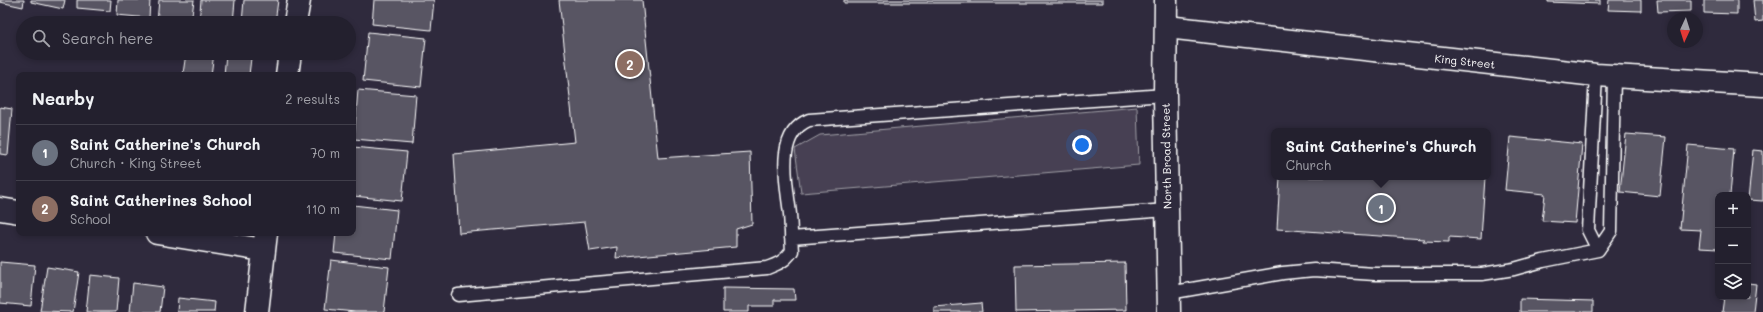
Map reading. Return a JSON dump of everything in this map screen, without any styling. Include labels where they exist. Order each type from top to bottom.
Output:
[{"type":"street","points":[[296,16],[298,0]]},
{"type":"street","name":"North Broad Street","points":[[1166,0],[1167,27],[1165,95],[1169,302]]},
{"type":"street","name":"King Street","points":[[1167,27],[1605,76],[1763,85]]},
{"type":"street","points":[[287,72],[289,60]]},
{"type":"street","points":[[0,209],[16,212]]},
{"type":"street","points":[[198,236],[265,241],[257,312]]},
{"type":"lane","points":[[1598,250],[1588,230],[1605,76]]},
{"type":"lane","points":[[1169,302],[1283,273],[1314,270],[1375,274],[1482,274],[1514,269],[1543,261],[1598,250],[1611,231],[1605,76]]},
{"type":"lane","points":[[458,295],[767,268],[779,264],[787,258],[792,251],[786,181],[787,147],[796,128],[809,120],[1165,95]]},
{"type":"lane","points":[[791,238],[1167,210]]},
{"type":"shaded area","points":[[1137,107],[1139,165],[801,193],[795,149],[820,135]]},
{"type":"building","points":[[0,0],[24,0],[23,7],[0,2]]},
{"type":"building","points":[[31,0],[65,0],[63,9],[31,2]]},
{"type":"building","points":[[77,0],[111,0],[110,11],[77,8]]},
{"type":"building","points":[[118,0],[150,0],[149,16],[117,15]]},
{"type":"building","points":[[159,0],[194,0],[192,16],[158,16]]},
{"type":"building","points":[[201,0],[235,0],[234,16],[200,16]]},
{"type":"building","points":[[244,0],[278,0],[276,16],[243,16]]},
{"type":"building","points":[[374,0],[434,0],[431,30],[372,24]]},
{"type":"building","points":[[559,0],[642,0],[658,158],[750,152],[752,224],[736,229],[736,247],[616,258],[617,247],[590,251],[585,222],[459,233],[454,154],[575,142]]},
{"type":"building","points":[[844,0],[1103,0],[1103,3],[844,3]]},
{"type":"building","points":[[1548,0],[1600,0],[1600,4],[1548,2]]},
{"type":"building","points":[[1609,0],[1641,0],[1641,11],[1608,10]]},
{"type":"building","points":[[1657,0],[1691,0],[1691,11],[1658,12]]},
{"type":"building","points":[[1704,0],[1737,0],[1737,14],[1704,13]]},
{"type":"building","points":[[1753,0],[1763,0],[1763,21],[1755,22]]},
{"type":"building","points":[[368,32],[426,38],[421,87],[363,81]]},
{"type":"building","points":[[185,60],[213,60],[211,72],[183,72]]},
{"type":"building","points":[[225,60],[251,60],[249,72],[224,72]]},
{"type":"building","points":[[358,90],[416,95],[412,144],[356,139]]},
{"type":"building","points":[[0,107],[12,109],[8,155],[0,154]]},
{"type":"building","points":[[1626,134],[1666,137],[1660,196],[1620,192]]},
{"type":"building","points":[[1510,137],[1582,144],[1575,223],[1542,221],[1545,194],[1505,190]]},
{"type":"building","points":[[1688,145],[1734,149],[1730,192],[1715,192],[1715,249],[1699,248],[1701,230],[1680,229]]},
{"type":"building","points":[[356,147],[407,152],[402,201],[356,196]]},
{"type":"building","points":[[1753,150],[1763,151],[1763,201],[1751,200],[1751,192],[1749,192]]},
{"type":"building","points":[[1280,180],[1485,180],[1481,239],[1449,237],[1449,242],[1423,241],[1424,239],[1277,229]]},
{"type":"building","points":[[356,205],[397,210],[392,259],[334,253],[336,236],[356,236]]},
{"type":"building","points":[[331,260],[389,267],[384,312],[355,312],[325,309]]},
{"type":"building","points":[[0,262],[35,265],[31,306],[0,303]]},
{"type":"building","points":[[1125,263],[1126,310],[1016,312],[1015,265]]},
{"type":"building","points":[[47,267],[79,272],[73,312],[40,311]]},
{"type":"building","points":[[90,275],[119,278],[116,312],[86,312]]},
{"type":"building","points":[[133,283],[163,287],[160,312],[130,312]]},
{"type":"building","points":[[1751,283],[1756,284],[1753,312],[1722,312],[1724,300],[1751,300]]},
{"type":"building","points":[[723,288],[794,289],[795,300],[774,300],[774,306],[749,306],[749,312],[723,312]]},
{"type":"building","points":[[178,298],[215,302],[214,312],[177,312]]},
{"type":"building","points":[[1520,299],[1593,301],[1593,312],[1520,312]]},
{"type":"building","points":[[981,303],[982,312],[934,312],[934,307]]},
{"type":"place","name":"Saint Catherines School","points":[[630,64]]},
{"type":"place","name":"Saint Catherine's Church","points":[[1381,208]]}]
